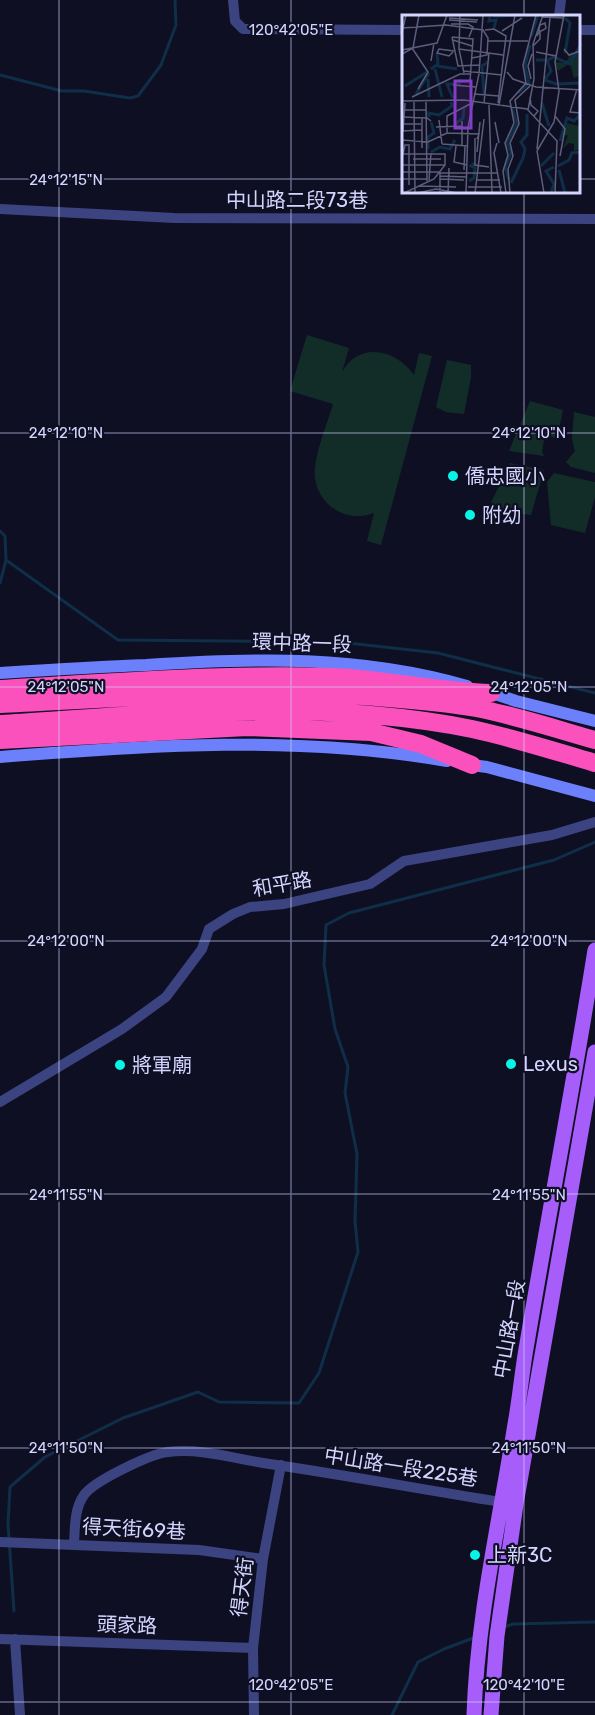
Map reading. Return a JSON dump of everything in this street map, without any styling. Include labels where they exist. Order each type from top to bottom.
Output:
[{"type":"highway","points":[[0,689],[229,676],[334,678],[408,684],[458,692],[491,693]]},
{"type":"highway","points":[[0,704],[230,693],[352,696],[475,708],[513,716],[595,740]]},
{"type":"highway","points":[[0,724],[200,713],[341,714],[394,718],[473,729],[595,763]]},
{"type":"highway","points":[[0,740],[247,727],[371,732],[421,744],[472,765]]},
{"type":"main road","name":"中山路一段","points":[[491,1715],[509,1503],[527,1344],[595,950]]},
{"type":"main road","name":"中山路一段","points":[[474,1715],[475,1675],[480,1633],[509,1503],[595,1052]]},
{"type":"street","points":[[233,0],[234,21],[243,29],[402,30]]},
{"type":"street","points":[[559,15],[561,0]]},
{"type":"street","name":"中山路二段73巷","points":[[0,209],[174,218],[595,219]]},
{"type":"street","name":"環中路一段","points":[[4,673],[225,660],[327,661],[371,665],[431,675],[516,701],[595,721]]},
{"type":"street","points":[[4,673],[17,683],[21,752],[15,756]]},
{"type":"street","points":[[0,757],[247,743],[361,748],[487,767],[595,796]]},
{"type":"street","name":"和平路","points":[[0,1102],[122,1029],[166,997],[201,949],[209,929],[232,914],[250,907],[284,904],[370,884],[404,861],[552,835],[595,822]]},
{"type":"street","name":"中山路一段225巷","points":[[74,1544],[77,1509],[84,1494],[116,1473],[151,1456],[168,1452],[199,1453],[281,1465],[509,1503]]},
{"type":"street","name":"得天街","points":[[254,1715],[253,1648],[263,1559],[281,1465]]},
{"type":"street","name":"得天街69巷","points":[[2,1542],[199,1550],[263,1559]]},
{"type":"street","name":"頭家路","points":[[0,1639],[253,1648]]},
{"type":"street","points":[[15,1639],[20,1715]]},
{"type":"green space","points":[[307,335],[349,348],[342,372],[349,362],[358,356],[368,352],[378,352],[398,359],[414,375],[419,353],[432,356],[381,545],[367,541],[374,513],[360,516],[341,513],[326,502],[317,487],[316,460],[333,404],[290,391]]},
{"type":"green space","points":[[447,360],[471,365],[464,414],[446,412],[436,407]]},
{"type":"green space","points":[[530,401],[563,410],[557,439],[545,434],[542,452],[544,456],[509,451]]},
{"type":"green space","points":[[574,412],[595,417],[595,473],[571,467],[566,462],[575,451],[572,439]]},
{"type":"green space","points":[[510,463],[544,470],[531,515],[488,509]]},
{"type":"green space","points":[[554,473],[595,482],[595,497],[585,533],[551,525],[547,482]]},
{"type":"waterway","points":[[0,75],[62,91],[84,91],[130,98],[138,96],[161,65],[176,25],[175,0]]},
{"type":"waterway","points":[[0,531],[5,536],[6,560],[0,583]]},
{"type":"waterway","points":[[6,560],[118,640],[339,642],[438,653],[595,693]]},
{"type":"waterway","points":[[14,1611],[8,1524],[10,1487],[45,1457],[123,1418],[198,1392],[219,1402],[299,1403],[319,1373],[358,1252],[355,1221],[357,1154],[345,1093],[348,1067],[335,1029],[324,965],[326,925],[349,913],[554,860],[595,842]]},
{"type":"waterway","points":[[504,1627],[513,1624],[595,1622]]},
{"type":"waterway","points":[[392,1715],[418,1662],[476,1637]]},
{"type":"place","name":"僑忠國小","points":[[453,476]]},
{"type":"place","name":"附幼","points":[[470,515]]},
{"type":"place","name":"Lexus","points":[[511,1064]]},
{"type":"place","name":"將軍廟","points":[[120,1065]]},
{"type":"place","name":"上新3C","points":[[475,1555]]}]
